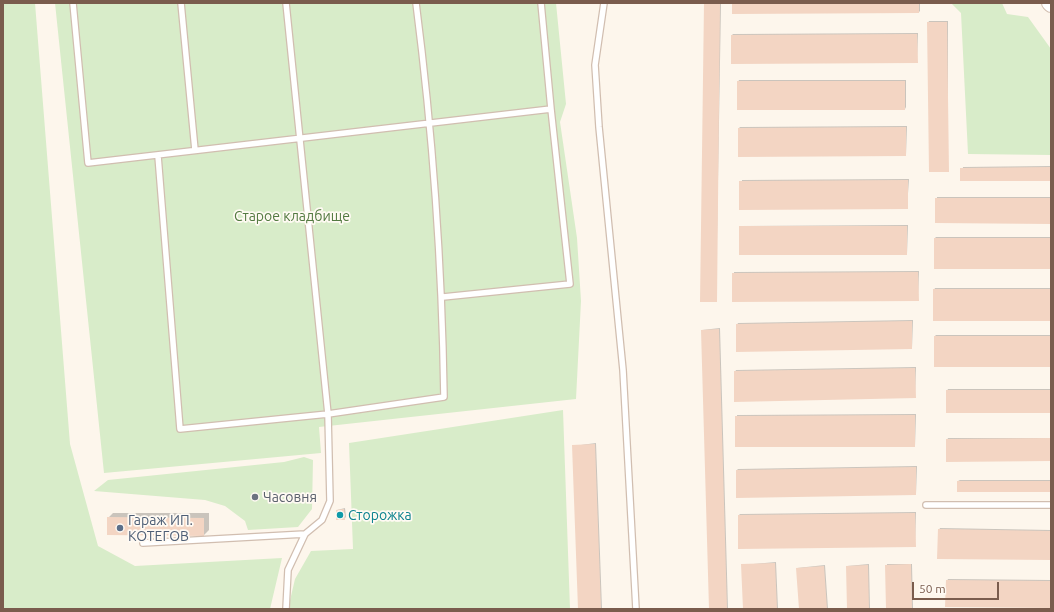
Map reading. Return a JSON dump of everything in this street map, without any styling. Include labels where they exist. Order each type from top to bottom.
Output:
[{"type":"lane","points":[[73,3],[88,163],[158,156],[300,137],[551,109]]},
{"type":"lane","points":[[181,3],[195,150]]},
{"type":"lane","points":[[286,3],[328,414],[330,501],[322,520],[305,534],[288,570],[286,609]]},
{"type":"lane","points":[[158,156],[180,429],[328,414],[444,397],[443,297],[431,123],[416,3]]},
{"type":"lane","points":[[443,297],[570,284],[541,3]]},
{"type":"lane","points":[[604,3],[596,73],[599,127],[623,370],[636,609]]},
{"type":"lane","points":[[926,505],[1051,505]]},
{"type":"lane","points":[[143,543],[305,534]]},
{"type":"green space","points":[[3,3],[35,3],[70,444],[98,546],[135,566],[282,558],[270,609],[3,609]]},
{"type":"green space","name":"Старое кладбище","points":[[55,3],[556,3],[566,104],[560,122],[577,238],[581,301],[576,399],[319,427],[321,453],[104,473]]},
{"type":"green space","points":[[951,3],[1002,3],[1007,14],[1028,17],[1051,49],[1051,155],[968,154],[961,13]]},
{"type":"green space","points":[[563,410],[570,609],[288,609],[295,579],[311,551],[353,549],[349,443]]},
{"type":"green space","points":[[304,457],[313,460],[312,509],[298,527],[248,530],[245,521],[225,506],[205,500],[94,491],[108,480],[284,462]]},
{"type":"building","points":[[704,3],[720,3],[717,302],[700,302]]},
{"type":"building","points":[[732,3],[919,3],[919,13],[732,14]]},
{"type":"building","points":[[927,22],[947,22],[949,172],[929,172]]},
{"type":"building","points":[[917,34],[918,63],[731,64],[731,35]]},
{"type":"building","points":[[737,81],[905,81],[905,110],[737,110]]},
{"type":"building","points":[[906,127],[906,156],[738,157],[738,128]]},
{"type":"building","points":[[1051,167],[1051,181],[960,181],[960,168]]},
{"type":"building","points":[[908,180],[908,209],[739,210],[739,181]]},
{"type":"building","points":[[935,198],[1051,198],[1051,224],[935,223]]},
{"type":"building","points":[[739,226],[907,226],[907,255],[739,255]]},
{"type":"building","points":[[934,238],[1051,238],[1051,269],[934,269]]},
{"type":"building","points":[[918,272],[919,301],[732,302],[732,273]]},
{"type":"building","points":[[933,289],[1051,289],[1051,321],[933,321]]},
{"type":"building","points":[[912,321],[912,349],[736,352],[736,324]]},
{"type":"building","points":[[719,329],[727,609],[709,609],[701,330]]},
{"type":"building","points":[[934,336],[1051,336],[1051,367],[934,367]]},
{"type":"building","points":[[915,368],[916,398],[734,402],[734,371]]},
{"type":"building","points":[[946,390],[1051,390],[1051,413],[946,413]]},
{"type":"building","points":[[915,415],[915,447],[735,447],[735,416]]},
{"type":"building","points":[[1051,438],[1051,461],[946,462],[946,439]]},
{"type":"building","points":[[595,444],[601,609],[578,609],[572,445]]},
{"type":"building","points":[[916,467],[916,495],[736,498],[736,470]]},
{"type":"building","points":[[957,481],[1051,481],[1051,492],[957,492]]},
{"type":"building","name":"Сторожка","points":[[344,509],[345,520],[336,520],[336,510]]},
{"type":"building","points":[[915,513],[916,547],[738,549],[738,515]]},
{"type":"building","points":[[107,517],[204,518],[204,536],[107,535]]},
{"type":"building","points":[[938,529],[1051,531],[1051,560],[937,559]]},
{"type":"building","points":[[775,563],[777,609],[743,609],[741,564]]},
{"type":"building","points":[[911,564],[912,609],[886,609],[885,565]]},
{"type":"building","points":[[868,565],[869,609],[847,609],[846,566]]},
{"type":"building","points":[[824,566],[827,609],[799,609],[796,568]]},
{"type":"building","points":[[946,580],[1051,581],[1051,608],[945,607]]},
{"type":"place","name":"Часовня","points":[[255,497]]},
{"type":"place","name":"Сторожка","points":[[340,515]]},
{"type":"place","name":"Гараж ИП. КОТЕГОВ","points":[[120,528]]}]
